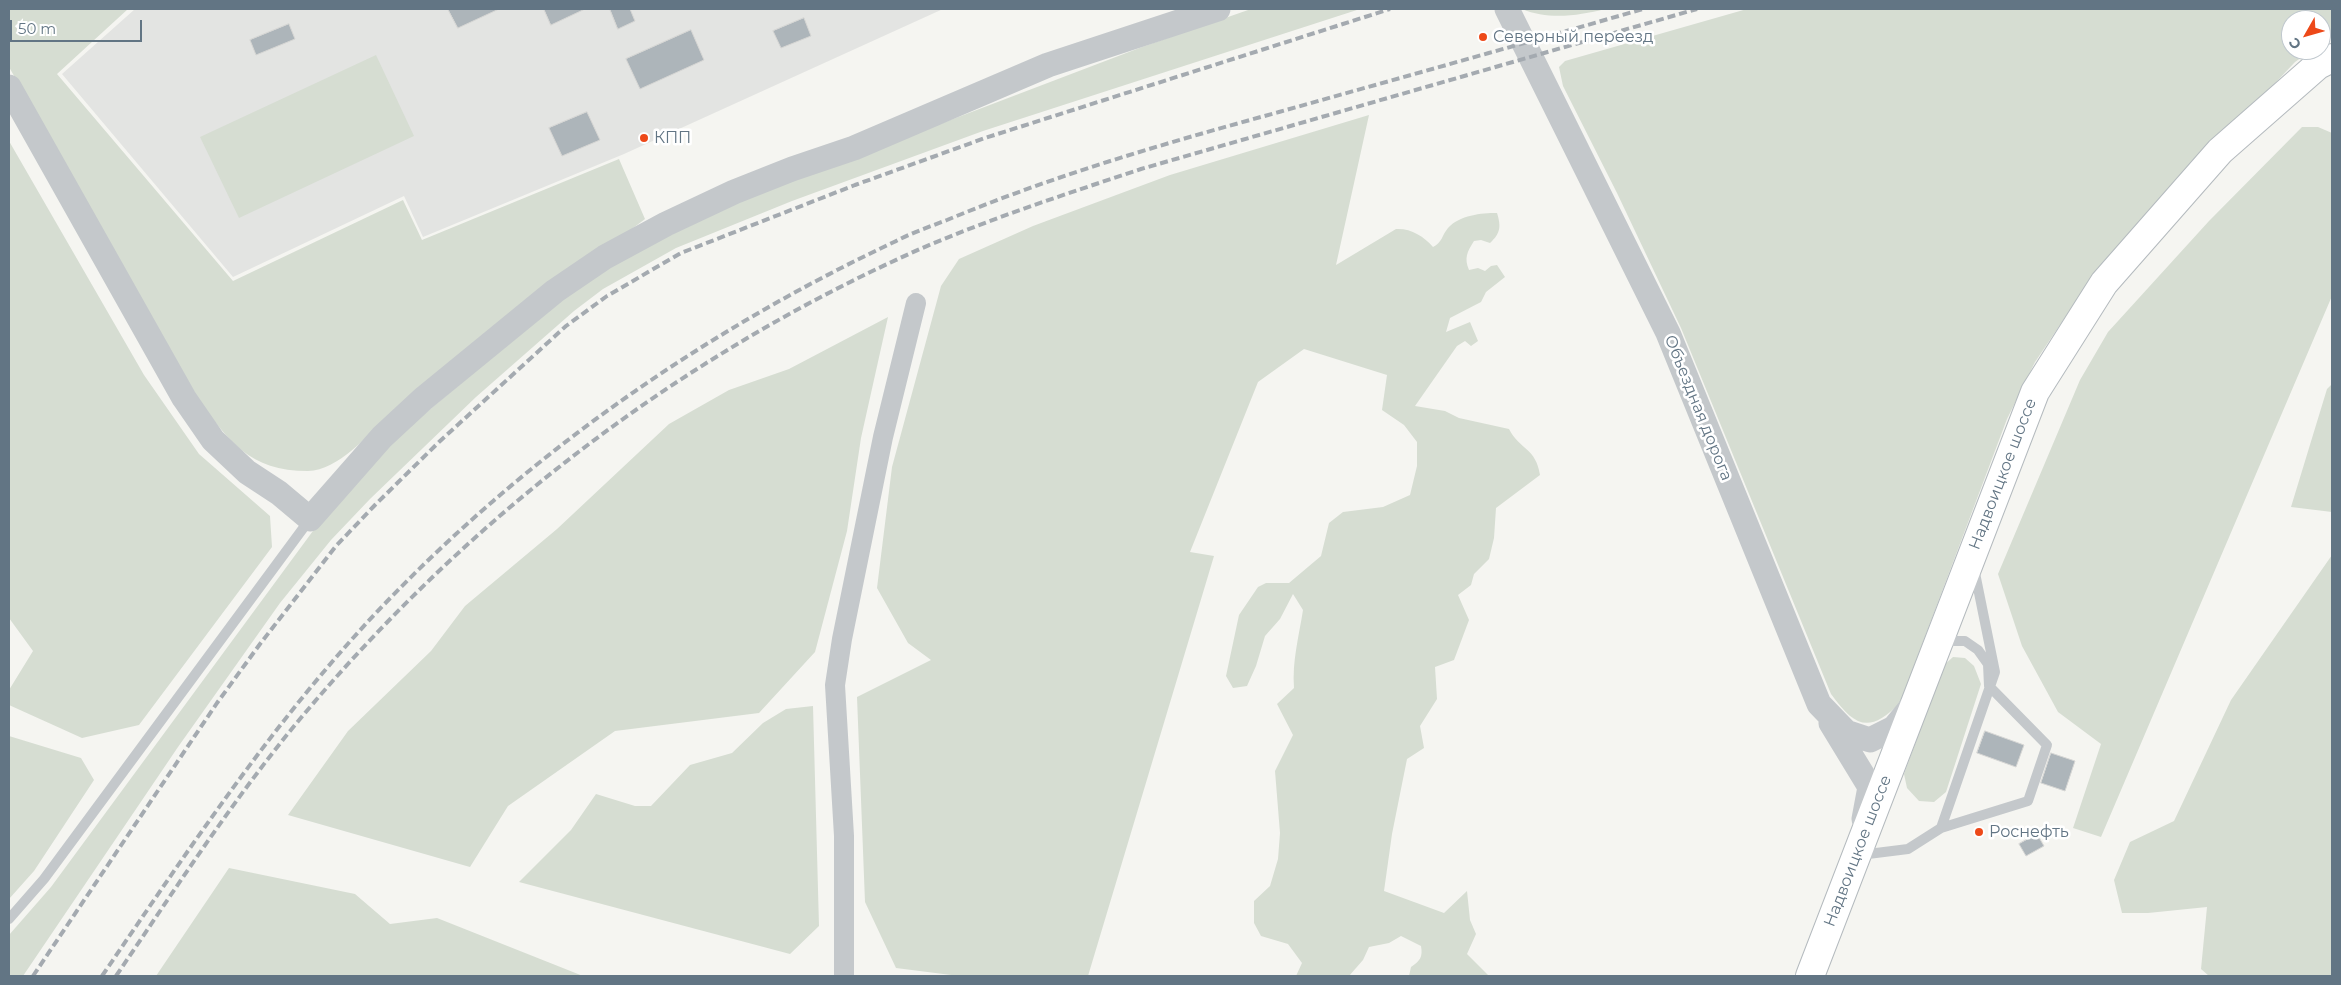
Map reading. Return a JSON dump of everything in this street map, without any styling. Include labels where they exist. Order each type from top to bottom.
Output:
[{"type":"main road","name":"Надвоицкое шоссе","points":[[1810,976],[2035,392],[2104,284],[2220,151],[2318,65],[2332,58]]},
{"type":"street","points":[[9,87],[184,398],[213,440],[247,472],[279,493],[310,519],[382,436],[423,399],[555,291],[605,257],[666,224],[742,188],[854,148],[1048,66],[1218,9]]},
{"type":"street","name":"Объездная дорога","points":[[1507,9],[1668,333],[1819,704],[1846,732],[1870,740],[1894,728],[1914,703]]},
{"type":"street","points":[[844,976],[844,836],[835,685],[842,639],[883,437],[916,303]]},
{"type":"street","points":[[1819,704],[1870,787],[1856,855]]},
{"type":"lane","points":[[9,919],[50,871],[310,519]]},
{"type":"lane","points":[[1941,828],[1995,672],[1971,555]]},
{"type":"lane","points":[[1856,855],[1908,849],[1941,828],[2028,801],[2047,745],[1989,686],[1988,664],[1978,650],[1964,641],[1952,641],[1934,652]]},
{"type":"shaded area","points":[[9,9],[128,9],[57,74],[233,281],[403,200],[422,240],[619,159],[645,219],[423,388],[341,458],[330,465],[308,471],[288,470],[270,466],[242,451],[220,428],[197,398],[9,67]]},
{"type":"shaded area","points":[[135,9],[943,9],[624,154],[423,237],[404,196],[233,277],[62,74]]},
{"type":"shaded area","points":[[1251,9],[1360,9],[983,131],[792,201],[676,248],[603,289],[574,311],[476,397],[370,499],[331,540],[280,603],[178,747],[23,976],[9,976],[9,935],[51,887],[321,520],[392,441],[563,298],[626,256],[751,196],[1142,47]]},
{"type":"shaded area","points":[[1522,9],[1605,9],[1584,14],[1553,16]]},
{"type":"shaded area","points":[[1747,9],[2332,9],[2331,38],[2331,10],[2281,10],[2281,60],[2298,60],[2114,255],[2095,283],[2072,307],[2035,362],[2007,419],[1900,703],[1880,719],[1871,722],[1855,720],[1831,694],[1681,328],[1617,193],[1563,86],[1559,67],[1565,61]]},
{"type":"shaded area","points":[[376,55],[414,136],[239,218],[200,137]]},
{"type":"shaded area","points":[[1369,115],[1336,265],[1396,229],[1416,234],[1433,247],[1440,241],[1448,228],[1458,220],[1478,214],[1497,213],[1499,222],[1498,233],[1490,243],[1481,240],[1474,241],[1468,252],[1467,262],[1469,270],[1478,268],[1485,271],[1491,266],[1497,265],[1505,277],[1486,292],[1481,302],[1450,318],[1446,332],[1470,322],[1478,341],[1471,346],[1465,341],[1457,346],[1415,406],[1445,411],[1459,418],[1509,429],[1513,436],[1535,459],[1540,475],[1496,508],[1494,538],[1489,559],[1474,574],[1471,585],[1458,595],[1469,620],[1454,660],[1435,667],[1437,699],[1420,726],[1424,748],[1407,759],[1392,834],[1384,891],[1444,913],[1467,891],[1470,920],[1476,934],[1467,954],[1489,976],[1409,976],[1411,967],[1417,963],[1422,953],[1421,946],[1401,936],[1389,943],[1369,947],[1363,960],[1349,976],[1296,976],[1302,963],[1288,944],[1261,936],[1254,923],[1254,901],[1270,886],[1278,859],[1280,833],[1275,771],[1293,735],[1277,704],[1294,688],[1295,658],[1303,610],[1293,594],[1280,619],[1265,636],[1256,666],[1247,686],[1233,688],[1226,676],[1239,615],[1258,587],[1266,583],[1289,583],[1321,556],[1329,523],[1343,512],[1383,507],[1410,495],[1417,466],[1417,442],[1404,425],[1382,410],[1387,375],[1304,349],[1258,382],[1190,552],[1214,556],[1088,976],[959,976],[896,968],[865,902],[857,697],[931,660],[908,643],[877,588],[892,467],[941,286],[959,259],[1033,226],[1170,175]]},
{"type":"shaded area","points":[[2302,127],[2318,127],[2332,133],[2332,296],[2101,837],[2073,828],[2101,744],[2058,712],[2022,646],[1998,574],[2080,380],[2108,332],[2209,221]]},
{"type":"shaded area","points":[[9,141],[144,375],[199,454],[270,516],[272,547],[139,725],[82,738],[9,705],[9,690],[33,651],[9,618]]},
{"type":"shaded area","points":[[888,317],[861,438],[847,531],[815,652],[759,713],[615,731],[508,806],[470,867],[288,815],[348,731],[431,651],[465,606],[557,529],[669,424],[729,390],[789,369]]},
{"type":"shaded area","points":[[2332,384],[2332,512],[2291,507],[2327,389]]},
{"type":"shaded area","points":[[2332,555],[2332,976],[2209,976],[2201,969],[2207,907],[2148,913],[2122,913],[2114,880],[2130,842],[2174,821],[2231,700]]},
{"type":"shaded area","points":[[1953,657],[1965,658],[1974,666],[1981,684],[1946,792],[1934,802],[1919,801],[1907,788],[1904,774],[1944,665]]},
{"type":"shaded area","points":[[813,706],[819,926],[790,954],[519,882],[571,830],[596,794],[635,806],[651,806],[690,765],[732,753],[763,723],[786,709]]},
{"type":"shaded area","points":[[9,736],[81,758],[94,780],[34,871],[9,899]]},
{"type":"shaded area","points":[[229,868],[355,894],[390,924],[437,918],[583,976],[156,976]]},
{"type":"building","points":[[448,9],[499,9],[458,28]]},
{"type":"building","points":[[544,9],[585,9],[551,25]]},
{"type":"building","points":[[610,9],[630,9],[635,21],[618,29]]},
{"type":"building","points":[[804,18],[811,36],[781,48],[773,31]]},
{"type":"building","points":[[289,24],[295,39],[256,55],[250,40]]},
{"type":"building","points":[[691,30],[704,60],[640,89],[626,59]]},
{"type":"building","points":[[587,112],[600,140],[562,156],[549,128]]},
{"type":"building","points":[[1985,731],[2024,745],[2016,767],[1977,753]]},
{"type":"building","points":[[2051,753],[2075,761],[2065,791],[2041,783]]},
{"type":"building","points":[[2037,834],[2044,846],[2026,856],[2019,844]]},
{"type":"railway","points":[[33,976],[217,703],[336,546],[439,442],[566,326],[607,296],[681,253],[855,185],[985,138],[1390,9]]},
{"type":"railway","points":[[102,976],[231,790],[300,700],[375,614],[432,557],[491,503],[553,452],[617,404],[684,359],[752,317],[822,278],[900,239],[1029,188],[1195,136],[1643,9]]},
{"type":"railway","points":[[116,976],[203,848],[271,755],[360,650],[430,580],[503,513],[580,451],[660,393],[744,340],[830,292],[920,249],[1029,207],[1141,169],[1697,9]]},
{"type":"place","name":"Северный переезд","points":[[1483,37]]},
{"type":"place","name":"КПП","points":[[644,138]]},
{"type":"place","name":"Роснефть","points":[[1979,832]]}]
